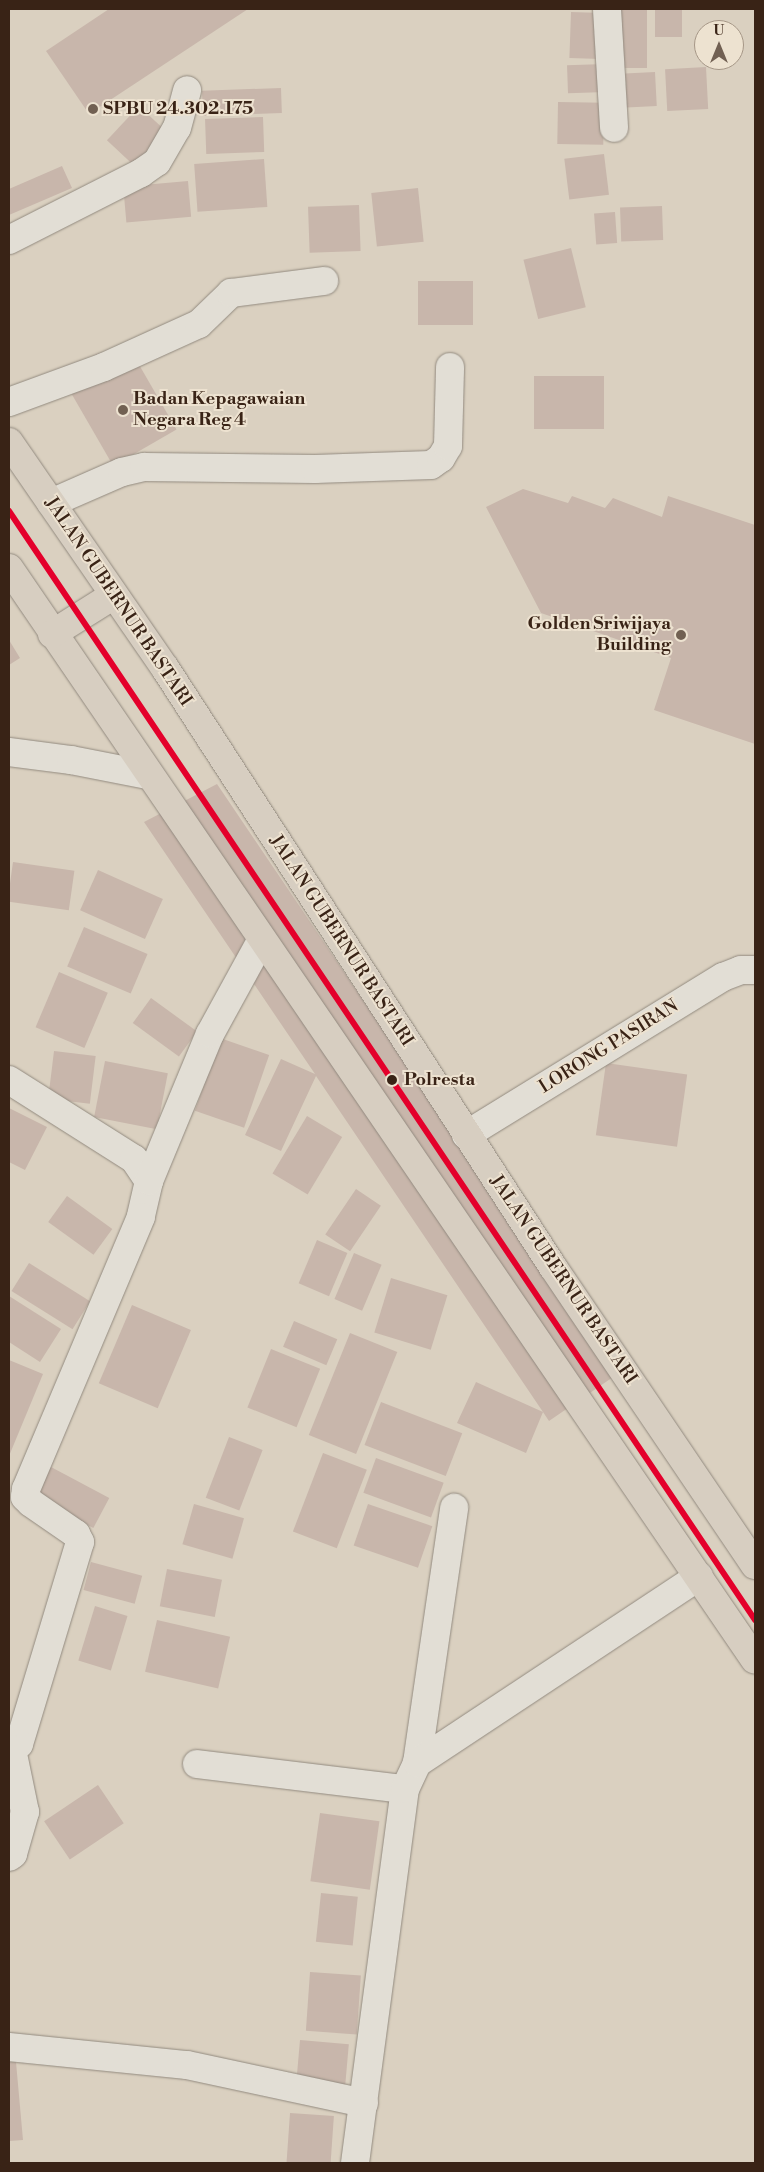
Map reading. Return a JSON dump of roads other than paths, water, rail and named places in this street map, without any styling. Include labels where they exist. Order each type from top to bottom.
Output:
[{"type":"highway","name":"JALAN GUBERNUR BASTARI","points":[[9,442],[165,668],[466,1135],[755,1565]]},
{"type":"highway","points":[[9,568],[261,941],[755,1660]]},
{"type":"highway","points":[[52,634],[114,595]]},
{"type":"street","points":[[607,9],[614,128]]},
{"type":"street","points":[[9,240],[141,173],[156,162],[177,128],[187,90]]},
{"type":"street","points":[[9,402],[104,367],[199,324],[231,293],[324,281]]},
{"type":"street","points":[[51,503],[122,472],[144,467],[316,469],[432,464],[441,458],[448,446],[450,367]]},
{"type":"street","points":[[9,752],[71,760],[148,775]]},
{"type":"street","points":[[9,1857],[13,1854],[25,1812],[10,1750],[19,1744],[80,1542],[76,1534],[31,1503],[25,1497],[26,1489],[141,1217],[149,1181],[210,1034],[261,941]]},
{"type":"street","name":"LORONG PASIRAN","points":[[466,1135],[723,977],[741,970],[755,970]]},
{"type":"street","points":[[9,1080],[134,1160],[149,1181]]},
{"type":"street","points":[[355,2163],[405,1789],[417,1763],[454,1508]]},
{"type":"street","points":[[417,1763],[699,1576]]},
{"type":"street","points":[[197,1764],[405,1789]]},
{"type":"street","points":[[9,2047],[187,2065],[364,2103]]},
{"type":"place","name":"SPBU 24.302.175","points":[[93,109]]},
{"type":"place","name":"Badan Kepagawaian Negara Reg 4","points":[[123,410]]},
{"type":"place","name":"Golden Sriwijaya Building","points":[[681,635]]},
{"type":"place","name":"Polresta","points":[[392,1080]]}]
